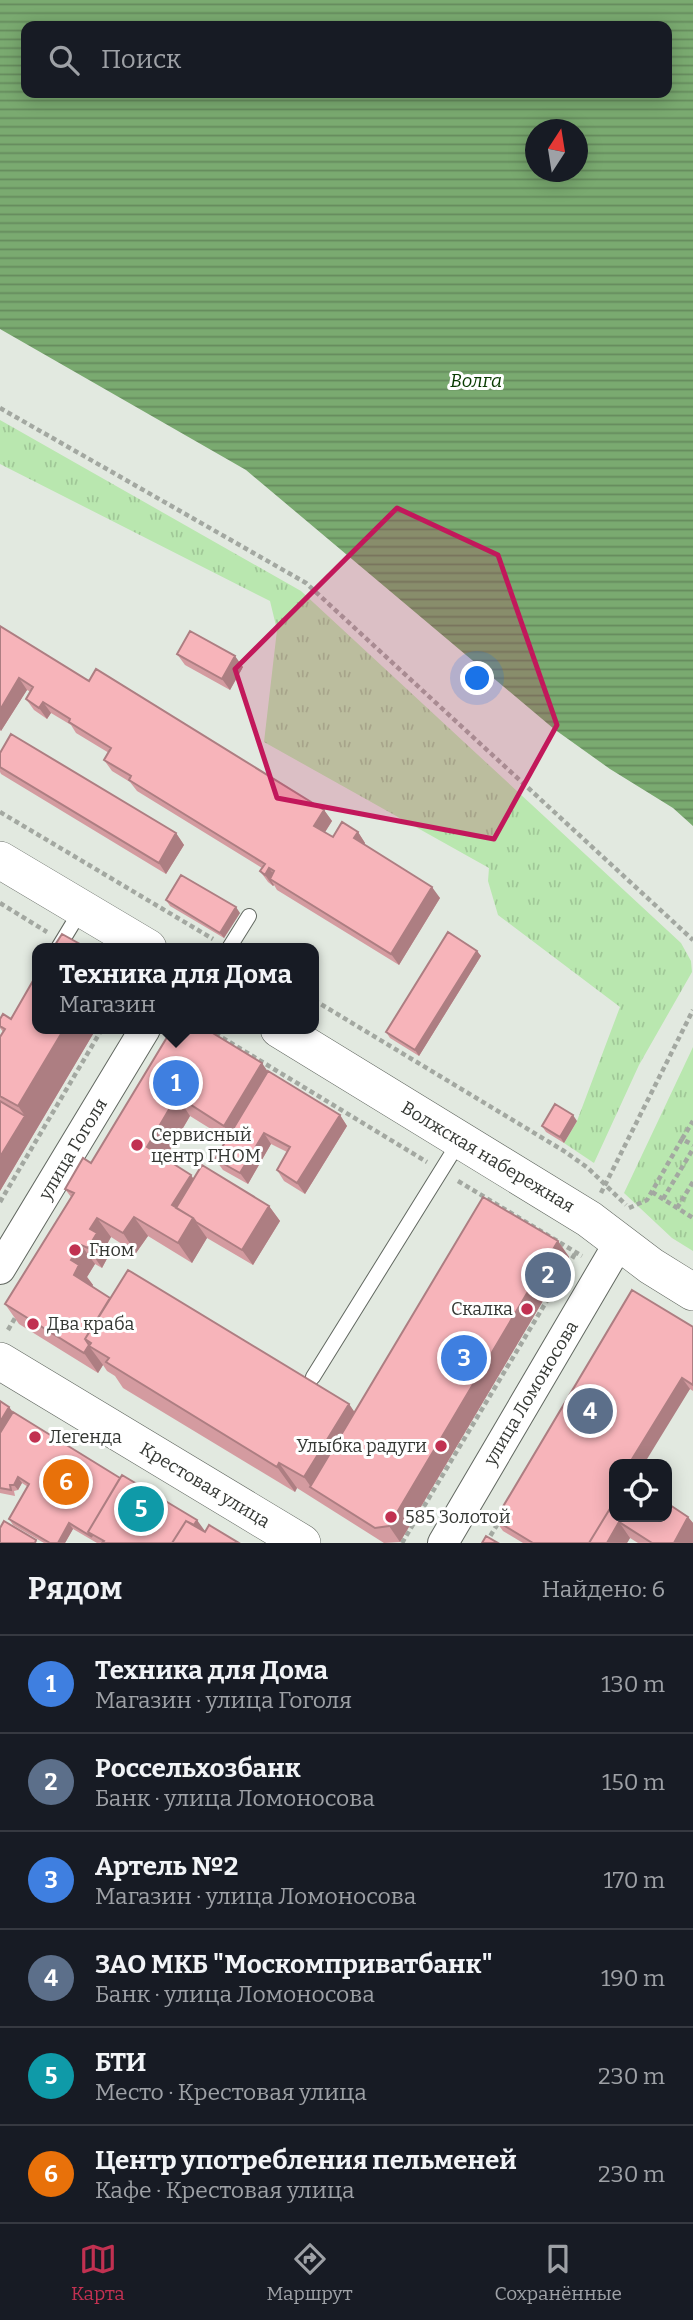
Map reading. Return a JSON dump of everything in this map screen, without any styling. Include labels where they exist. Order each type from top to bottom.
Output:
[{"type":"street","points":[[0,860],[140,943]]},
{"type":"street","name":"улица Гоголя","points":[[0,1269],[142,1034]]},
{"type":"street","name":"Волжская набережная","points":[[287,1034],[589,1219],[628,1229],[651,1266],[693,1292]]},
{"type":"street","name":"улица Ломоносова","points":[[443,1543],[628,1229]]},
{"type":"street","name":"Крестовая улица","points":[[4,1346],[302,1543]]},
{"type":"lane","points":[[62,943],[82,909]]},
{"type":"lane","points":[[225,943],[248,916]]},
{"type":"lane","points":[[313,1377],[460,1140]]},
{"type":"path","points":[[0,408],[306,583],[693,940]]},
{"type":"path","points":[[0,812],[220,943]]},
{"type":"path","points":[[0,903],[58,943]]},
{"type":"path","points":[[319,1003],[564,1151],[605,1184],[629,1208],[628,1229]]},
{"type":"path","points":[[589,1219],[693,1010]]},
{"type":"path","points":[[0,1202],[99,1034]]},
{"type":"path","points":[[629,1208],[647,1200],[693,1121]]},
{"type":"path","points":[[663,1199],[693,1147],[682,1139]]},
{"type":"path","points":[[677,1208],[693,1182]]},
{"type":"path","points":[[652,1192],[693,1218]]},
{"type":"path","points":[[402,1543],[576,1252]]},
{"type":"path","points":[[4,1346],[22,1307]]},
{"type":"path","points":[[486,1543],[506,1508]]},
{"type":"highlighted area","points":[[397,508],[498,555],[557,725],[494,839],[277,798],[235,669]]},
{"type":"green space","points":[[0,420],[301,591],[681,943],[691,961],[692,972],[639,1065],[594,1163],[564,1143],[577,1121],[620,1007],[498,915],[488,881],[489,868],[264,742],[277,630],[270,601],[0,464]]},
{"type":"green space","points":[[693,1047],[693,1251],[672,1238],[624,1193]]},
{"type":"water","name":"Волга","points":[[0,0],[693,0],[693,826],[673,808],[610,769],[554,729],[246,470],[0,329]]},
{"type":"building","points":[[0,626],[89,681],[96,669],[324,810],[314,826],[333,837],[342,822],[358,832],[354,838],[432,887],[391,954],[270,879],[274,871],[269,868],[265,875],[260,871],[265,864],[129,780],[131,776],[104,760],[111,748],[43,702],[39,708],[26,699],[33,687],[19,678],[0,710]]},
{"type":"building","points":[[190,631],[235,656],[222,679],[177,654]]},
{"type":"building","points":[[11,734],[176,833],[159,863],[0,767],[0,753]]},
{"type":"building","points":[[181,875],[236,907],[220,933],[166,900]]},
{"type":"building","points":[[448,932],[477,951],[415,1050],[386,1032]]},
{"type":"building","points":[[62,934],[78,943],[56,943]]},
{"type":"building","points":[[32,982],[32,1034],[61,1034],[18,1106],[0,1096],[0,1037],[5,1029],[0,1026],[0,1019],[3,1014],[11,1019]]},
{"type":"building","points":[[169,1034],[214,1034],[262,1063],[224,1126],[177,1096],[147,1147],[191,1175],[172,1205],[193,1218],[178,1243],[134,1217],[123,1233],[97,1218],[90,1229],[97,1233],[88,1248],[81,1245],[71,1260],[79,1265],[74,1275],[110,1298],[85,1339],[89,1345],[84,1353],[5,1304],[74,1193],[65,1189],[83,1158],[91,1163]]},
{"type":"building","points":[[268,1071],[340,1115],[297,1183],[277,1170],[290,1147],[264,1133],[240,1173],[215,1159]]},
{"type":"building","points":[[0,1101],[25,1116],[0,1157]]},
{"type":"building","points":[[555,1104],[573,1115],[560,1137],[542,1126]]},
{"type":"building","points":[[202,1165],[269,1206],[242,1250],[176,1208]]},
{"type":"building","points":[[483,1197],[558,1241],[389,1526],[375,1528],[310,1487]]},
{"type":"building","points":[[128,1270],[349,1404],[304,1477],[279,1463],[277,1467],[106,1362],[109,1358],[89,1346],[91,1343],[85,1339]]},
{"type":"building","points":[[632,1290],[693,1327],[693,1385],[682,1378],[632,1459],[609,1459],[609,1510],[589,1543],[533,1543],[495,1520]]},
{"type":"building","points":[[0,1401],[9,1407],[0,1422]]},
{"type":"building","points":[[13,1412],[120,1478],[88,1532],[92,1537],[69,1523],[58,1543],[50,1543],[9,1519],[29,1484],[18,1477],[14,1485],[10,1485],[11,1490],[0,1488],[0,1433]]},
{"type":"building","points":[[122,1475],[197,1520],[194,1525],[186,1521],[172,1543],[102,1543],[104,1541],[88,1532]]},
{"type":"building","points":[[672,1506],[688,1517],[674,1543],[652,1543],[619,1522],[672,1522]]},
{"type":"building","points":[[609,1510],[609,1522],[619,1522],[607,1543],[589,1543]]},
{"type":"building","points":[[4,1521],[36,1540],[35,1543],[0,1543],[0,1528]]},
{"type":"building","points":[[186,1521],[205,1532],[209,1525],[239,1543],[172,1543]]},
{"type":"building","points":[[486,1536],[498,1543],[482,1543]]},
{"type":"place","name":"Техника для Дома","points":[[176,1083]]},
{"type":"place","name":"Сервисный центр ГНОМ","points":[[137,1145]]},
{"type":"place","name":"Гном","points":[[75,1250]]},
{"type":"place","name":"Россельхозбанк","points":[[548,1275]]},
{"type":"place","name":"Скалка","points":[[527,1309]]},
{"type":"place","name":"Два краба","points":[[33,1324]]},
{"type":"place","name":"Артель №2","points":[[464,1358]]},
{"type":"place","name":"ЗАО МКБ \"Москомприватбанк\"","points":[[590,1411]]},
{"type":"place","name":"Легенда","points":[[35,1437]]},
{"type":"place","name":"Улыбка радуги","points":[[441,1446]]},
{"type":"place","name":"Центр употребления пельменей","points":[[66,1482]]},
{"type":"place","name":"БТИ","points":[[141,1509]]},
{"type":"place","name":"585 Золотой","points":[[391,1517]]}]
